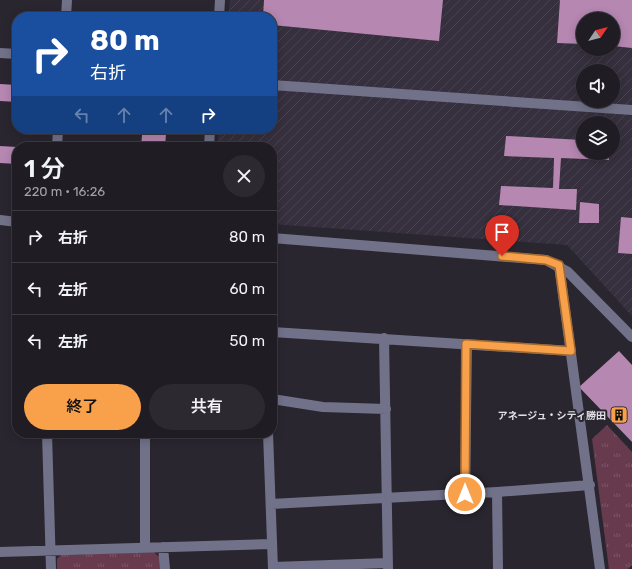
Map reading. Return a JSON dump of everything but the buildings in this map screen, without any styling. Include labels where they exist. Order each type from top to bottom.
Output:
[{"type":"street","points":[[66,12],[67,0]]},
{"type":"street","points":[[219,12],[220,0]]},
{"type":"street","points":[[0,53],[12,54]]},
{"type":"street","points":[[277,85],[632,110]]},
{"type":"street","points":[[0,220],[12,221]]},
{"type":"street","points":[[277,238],[546,260],[559,265],[585,287],[632,337]]},
{"type":"street","points":[[559,265],[590,485],[600,569]]},
{"type":"street","points":[[277,332],[571,351]]},
{"type":"street","points":[[268,438],[273,568],[388,566],[384,338]]},
{"type":"street","points":[[465,494],[466,344]]},
{"type":"street","points":[[277,400],[323,407],[386,409]]},
{"type":"street","points":[[47,438],[51,569]]},
{"type":"street","points":[[145,438],[145,547]]},
{"type":"street","points":[[271,504],[465,494],[590,485]]},
{"type":"street","points":[[497,492],[498,569]]},
{"type":"street","points":[[0,552],[271,544]]},
{"type":"street","points":[[163,547],[165,569]]},
{"type":"shaded area","points":[[230,0],[632,0],[632,316],[567,245],[277,224],[277,142],[218,142],[218,134],[277,134],[277,12],[229,12]]},
{"type":"green space","points":[[607,425],[632,452],[632,565],[628,569],[609,569],[592,439]]},
{"type":"green space","points":[[154,552],[162,560],[162,569],[57,569],[57,559],[61,555]]},
{"type":"place","name":"アネージュ・シティ勝田","points":[[619,415]]},
{"type":"route","points":[[465,494],[466,344],[571,351],[559,265],[546,260],[502,256]]}]
